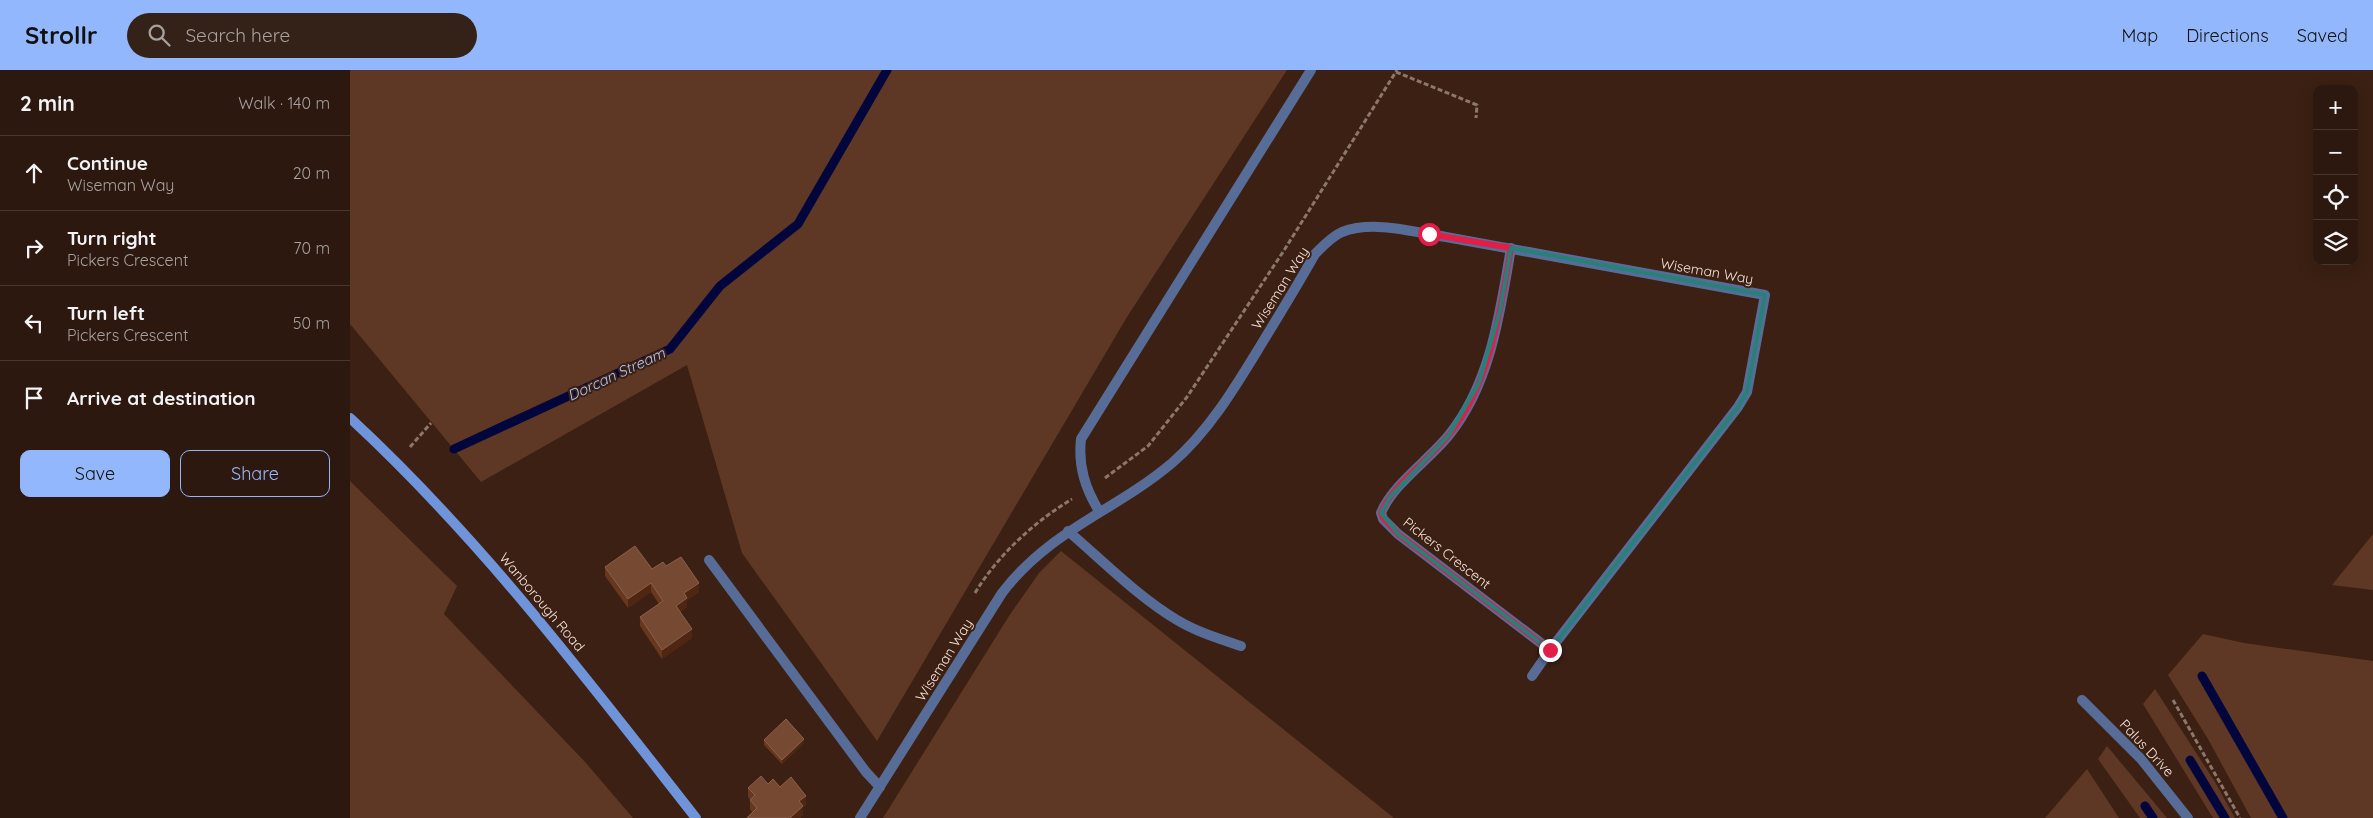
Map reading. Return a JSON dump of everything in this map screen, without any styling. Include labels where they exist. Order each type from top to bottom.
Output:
[{"type":"street","points":[[1099,511],[1086,490],[1079,458],[1081,439],[1088,424],[1311,70]]},
{"type":"street","name":"Wiseman Way","points":[[860,818],[1002,594],[1016,575],[1039,552],[1068,531],[1153,478],[1189,448],[1234,388],[1315,254],[1329,239],[1342,232],[1364,227],[1395,229],[1511,248],[1765,295],[1747,392],[1738,407],[1550,650]]},
{"type":"street","name":"Pickers Crescent","points":[[1511,248],[1494,337],[1479,383],[1449,435],[1390,496],[1381,513],[1383,518],[1398,534],[1550,650]]},
{"type":"street","name":"Wanborough Road","points":[[350,418],[467,535],[563,647],[696,818]]},
{"type":"street","points":[[1068,531],[1146,599],[1178,621],[1210,636],[1241,646]]},
{"type":"street","points":[[709,560],[866,772],[880,787]]},
{"type":"street","points":[[1532,676],[1550,650]]},
{"type":"street","name":"Palus Drive","points":[[2082,700],[2141,758],[2188,818]]},
{"type":"path","points":[[973,598],[998,562],[1029,530],[1045,517],[1130,461],[1148,446],[1177,410],[1253,298],[1397,71],[1477,105],[1476,118]]},
{"type":"path","points":[[396,462],[432,423]]},
{"type":"path","points":[[2173,700],[2240,818]]},
{"type":"highlighted area","points":[[1511,248],[1765,295],[1747,392],[1738,407],[1550,650],[1398,534],[1381,513],[1390,497],[1449,435],[1479,383],[1500,311]]},
{"type":"shaded area","points":[[350,70],[1287,70],[1127,317],[877,741],[742,553],[687,365],[481,482],[350,324]]},
{"type":"shaded area","points":[[350,481],[457,586],[444,614],[586,763],[633,818],[350,818]]},
{"type":"shaded area","points":[[2373,534],[2373,590],[2332,585]]},
{"type":"shaded area","points":[[1061,551],[1394,818],[883,818],[1009,616],[1039,573]]},
{"type":"shaded area","points":[[2203,634],[2244,643],[2373,661],[2373,818],[2251,818],[2208,739],[2168,675]]},
{"type":"shaded area","points":[[2155,689],[2215,782],[2235,818],[2213,818],[2143,704]]},
{"type":"shaded area","points":[[2107,746],[2167,818],[2140,818],[2098,759]]},
{"type":"shaded area","points":[[2087,769],[2119,818],[2045,818]]},
{"type":"building","points":[[635,546],[652,569],[663,562],[666,566],[681,557],[699,583],[684,593],[687,598],[676,606],[692,629],[662,650],[640,617],[663,601],[651,583],[628,599],[605,567]]},
{"type":"building","points":[[786,719],[804,739],[782,760],[764,740]]},
{"type":"building","points":[[761,776],[768,784],[773,779],[780,787],[791,777],[806,796],[799,801],[803,806],[790,818],[747,818],[757,808],[750,800],[755,795],[748,788]]},
{"type":"waterway","name":"Dorcan Stream","points":[[454,449],[670,349],[720,286],[798,224],[887,70]]},
{"type":"waterway","points":[[2202,676],[2283,818]]},
{"type":"waterway","points":[[2190,760],[2225,818]]},
{"type":"waterway","points":[[2145,806],[2153,818]]},
{"type":"route","points":[[1429,234],[1511,248],[1492,346],[1479,383],[1449,435],[1390,496],[1384,504],[1381,513],[1383,518],[1398,534],[1550,650]]}]
